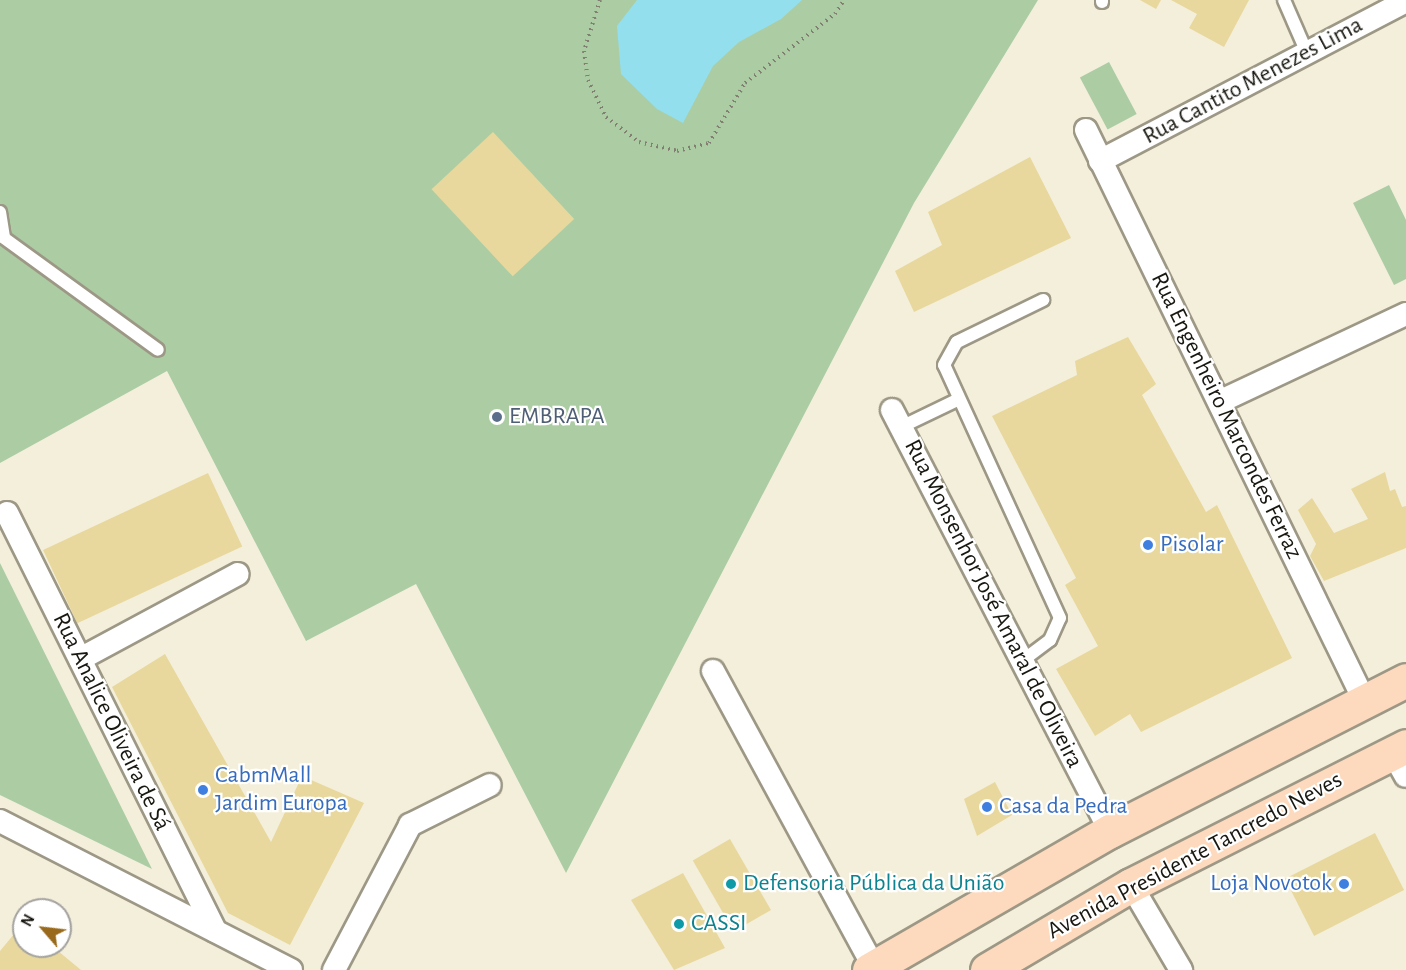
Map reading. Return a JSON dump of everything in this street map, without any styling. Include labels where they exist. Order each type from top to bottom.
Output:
[{"type":"main road","points":[[871,968],[1110,831],[1406,680]]},
{"type":"main road","name":"Avenida Presidente Tancredo Neves","points":[[987,970],[1131,885],[1402,758]]},
{"type":"street","name":"Rua Cantito Menezes Lima","points":[[1100,161],[1406,1]]},
{"type":"street","name":"Rua Engenheiro Marcondes Ferraz","points":[[1086,130],[1221,401],[1365,702]]},
{"type":"street","points":[[1221,401],[1406,314]]},
{"type":"street","name":"Rua Monsenhor José Amaral de Oliveira","points":[[897,418],[1110,831]]},
{"type":"street","name":"Rua Analice Oliveira de Sá","points":[[7,513],[215,931]]},
{"type":"street","points":[[80,659],[238,573]]},
{"type":"street","points":[[713,671],[871,968]]},
{"type":"street","points":[[334,970],[410,825],[490,785]]},
{"type":"street","points":[[0,821],[291,970]]},
{"type":"street","points":[[1131,885],[1181,970]]},
{"type":"lane","points":[[1284,0],[1307,53]]},
{"type":"lane","points":[[0,212],[4,238],[158,350]]},
{"type":"lane","points":[[1022,661],[1050,640],[1060,618],[957,400],[944,365],[957,342],[1043,300]]},
{"type":"lane","points":[[897,418],[957,400]]},
{"type":"path","points":[[600,0],[584,51],[588,80],[606,117],[639,141],[677,151],[709,143],[745,83],[835,14],[844,0]]},
{"type":"green space","name":"EMBRAPA","points":[[0,0],[1038,0],[914,203],[566,873],[416,584],[306,641],[167,371],[0,463]]},
{"type":"green space","points":[[1109,62],[1137,114],[1108,130],[1080,77]]},
{"type":"green space","points":[[1389,185],[1406,220],[1406,279],[1394,285],[1353,203]]},
{"type":"green space","points":[[0,563],[152,869],[0,795]]},
{"type":"water","points":[[637,0],[802,0],[781,19],[739,42],[713,66],[683,123],[657,109],[621,74],[617,26]]},
{"type":"building","points":[[1140,0],[1161,0],[1156,9]]},
{"type":"building","points":[[1171,0],[1249,0],[1224,47],[1189,28],[1197,14]]},
{"type":"building","points":[[493,132],[574,219],[513,276],[432,189]]},
{"type":"building","points":[[1030,157],[1071,238],[914,312],[895,271],[942,245],[928,212]]},
{"type":"building","name":"Pisolar","points":[[1128,337],[1156,384],[1142,395],[1206,512],[1217,505],[1292,658],[1141,732],[1130,714],[1095,736],[1056,669],[1098,646],[1065,585],[1076,578],[992,416],[1077,375],[1075,361]]},
{"type":"building","points":[[1385,472],[1390,491],[1395,489],[1402,507],[1406,506],[1406,548],[1324,581],[1310,556],[1316,544],[1298,510],[1312,498],[1334,533],[1368,519],[1351,489]]},
{"type":"building","points":[[208,473],[242,546],[77,623],[43,550]]},
{"type":"building","name":"CabmMall Jardim Europa","points":[[165,654],[271,842],[302,776],[364,803],[290,945],[228,913],[112,687]]},
{"type":"building","name":"Casa da Pedra","points":[[995,782],[1012,815],[977,836],[964,799]]},
{"type":"building","name":"Loja Novotok","points":[[1375,833],[1404,890],[1314,936],[1285,879]]},
{"type":"building","name":"Defensoria Pública da União","points":[[730,839],[771,910],[734,932],[693,860]]},
{"type":"building","name":"CASSI","points":[[683,873],[725,948],[674,970],[631,900]]},
{"type":"building","points":[[12,936],[12,958],[66,958],[81,970],[0,970],[0,951]]},
{"type":"place","name":"EMBRAPA","points":[[497,417]]},
{"type":"place","name":"Pisolar","points":[[1148,545]]},
{"type":"place","name":"CabmMall Jardim Europa","points":[[203,790]]},
{"type":"place","name":"Casa da Pedra","points":[[987,807]]},
{"type":"place","name":"Defensoria Pública da União","points":[[731,884]]},
{"type":"place","name":"Loja Novotok","points":[[1344,884]]},
{"type":"place","name":"CASSI","points":[[679,924]]}]
